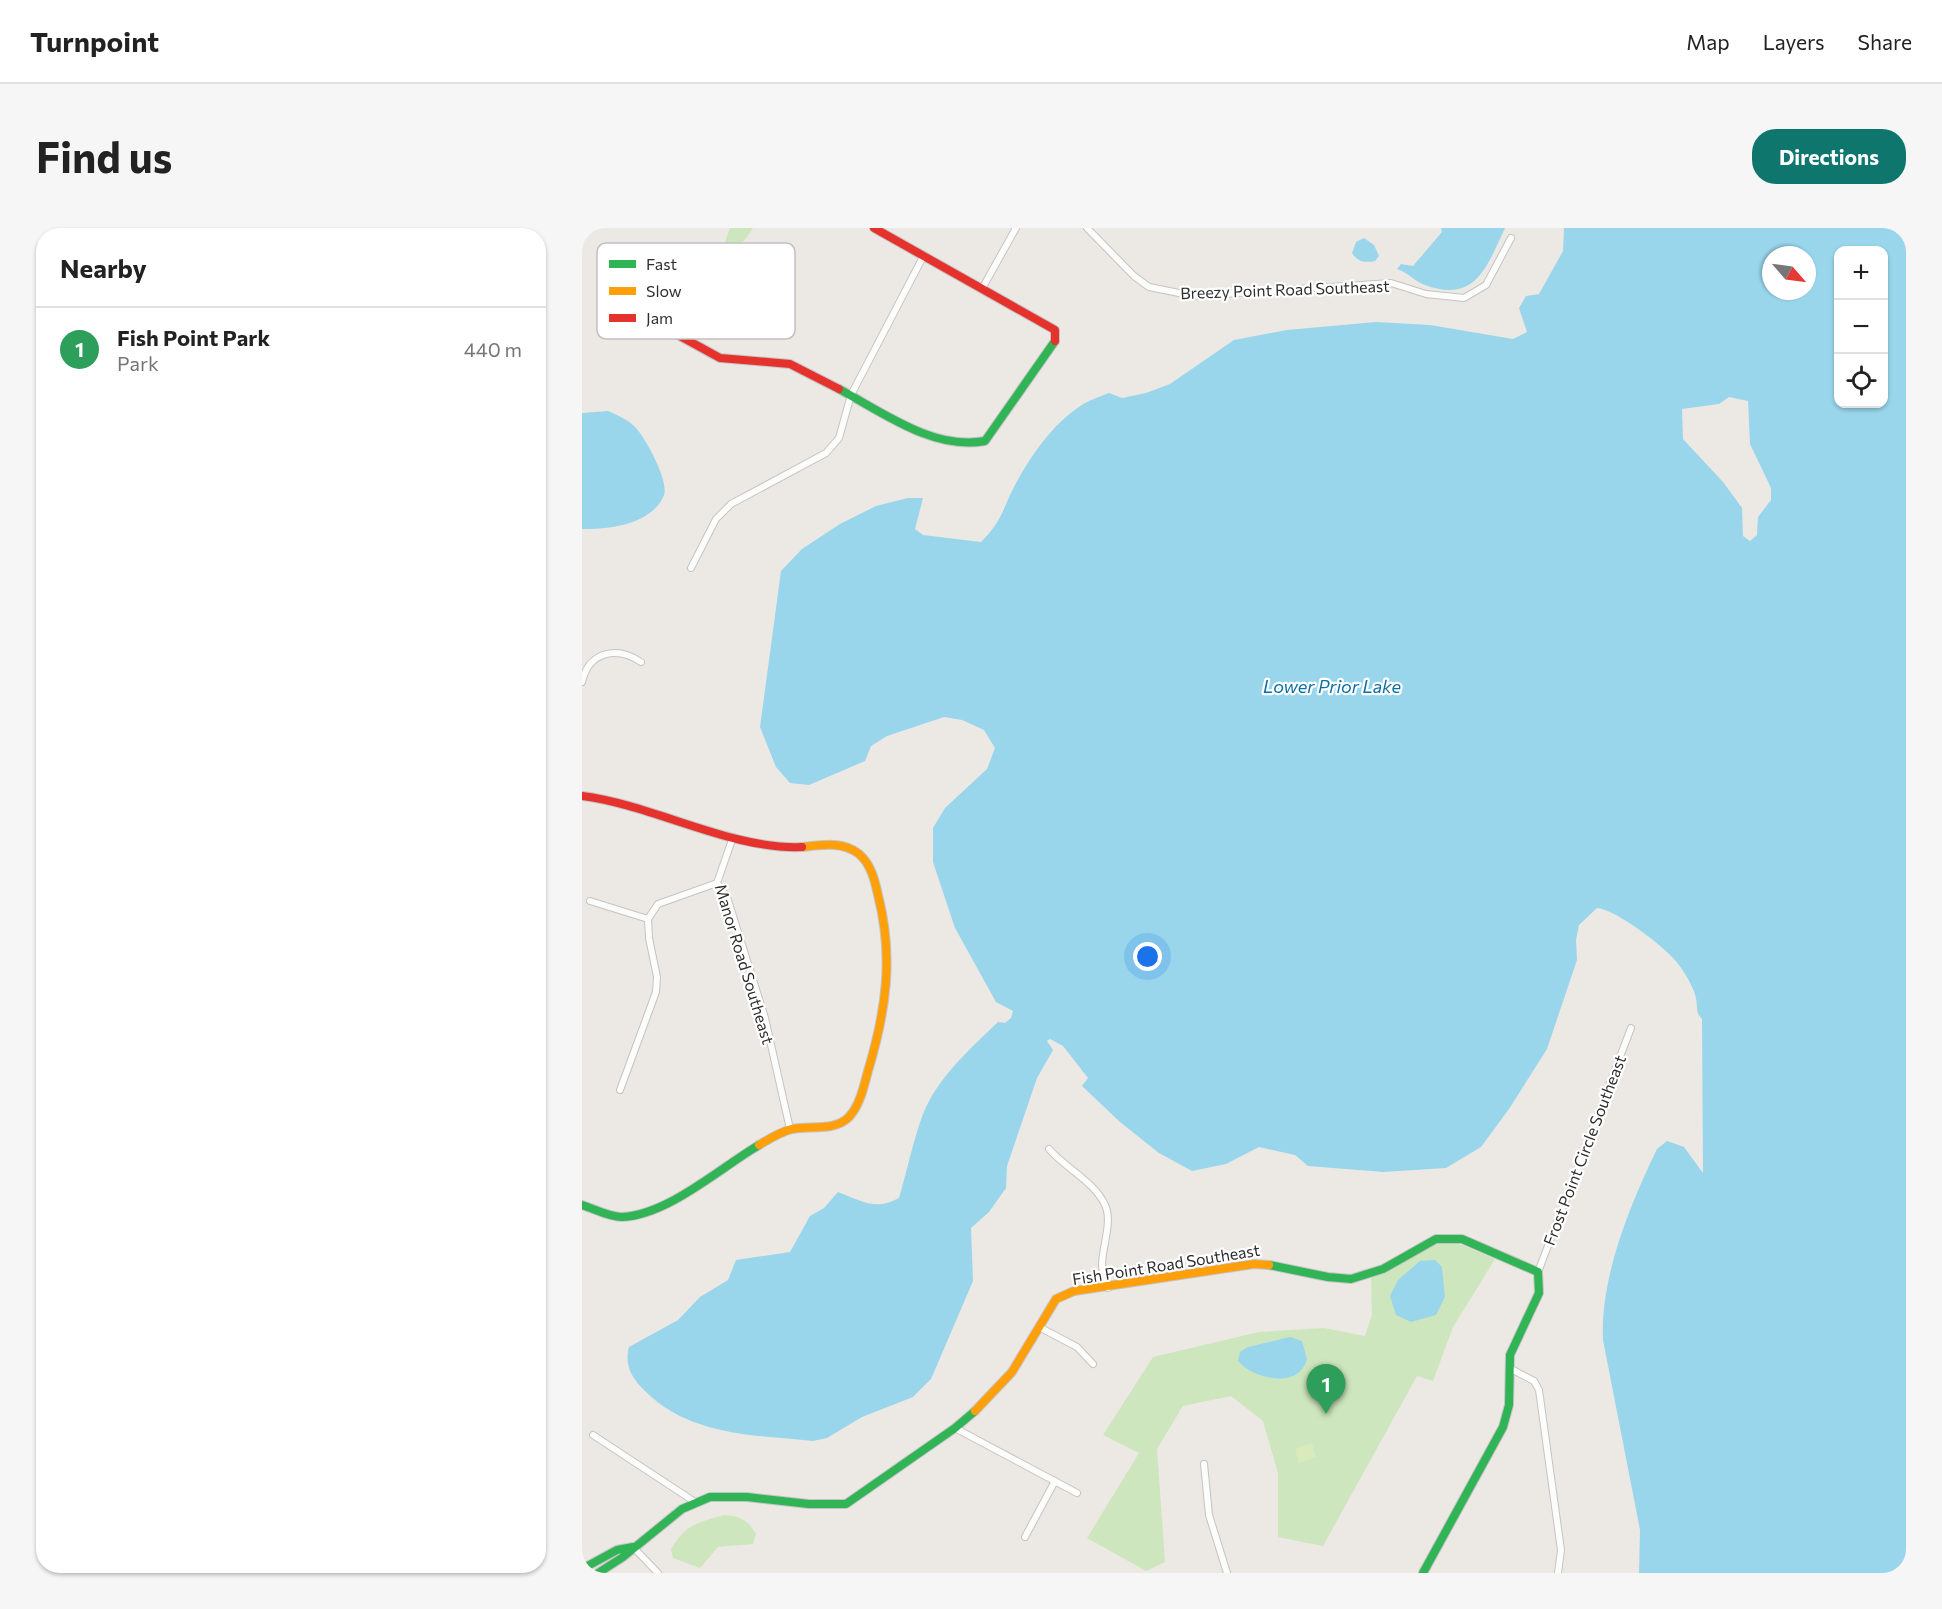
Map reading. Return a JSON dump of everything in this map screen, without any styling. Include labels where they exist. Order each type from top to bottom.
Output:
[{"type":"street","points":[[686,339],[730,360],[769,359],[790,364],[926,435],[970,444],[985,441],[1055,342],[1055,330],[983,287],[874,228]]},
{"type":"street","points":[[983,287],[1016,228]]},
{"type":"street","name":"Breezy Point Road Southeast","points":[[1087,228],[1134,276],[1149,287],[1194,296],[1391,283],[1426,294],[1464,298],[1486,285],[1511,238]]},
{"type":"street","points":[[691,568],[716,519],[730,504],[826,453],[839,438],[851,395],[924,255]]},
{"type":"street","points":[[582,682],[592,661],[606,654],[621,652],[641,662]]},
{"type":"street","points":[[582,796],[608,798],[733,837],[784,847],[829,845],[847,848],[860,854],[873,872],[887,926],[890,955],[887,1007],[855,1108],[847,1120],[830,1126],[790,1129],[756,1145],[644,1214],[620,1217],[582,1205]]},
{"type":"street","name":"Manor Road Southeast","points":[[733,837],[717,883],[727,897],[765,1018],[790,1129]]},
{"type":"street","points":[[620,1090],[656,992],[648,919],[658,904],[717,883]]},
{"type":"street","points":[[590,901],[648,919]]},
{"type":"street","name":"Frost Point Circle Southeast","points":[[1538,1272],[1630,1028]]},
{"type":"street","points":[[1049,1149],[1058,1159],[1076,1171],[1106,1205],[1107,1222],[1102,1267],[1108,1288]]},
{"type":"street","name":"Fish Point Road Southeast","points":[[598,1573],[623,1558],[633,1547],[695,1502],[730,1497],[828,1507],[846,1504],[955,1428],[984,1403],[1012,1372],[1056,1299],[1074,1292],[1271,1263],[1351,1279],[1366,1276],[1436,1239],[1448,1237],[1462,1239],[1538,1272]]},
{"type":"street","points":[[1423,1573],[1503,1427],[1509,1405],[1513,1344],[1539,1293],[1538,1272]]},
{"type":"street","points":[[1039,1327],[1077,1347],[1093,1364]]},
{"type":"street","points":[[1511,1369],[1534,1381],[1539,1390],[1561,1550],[1558,1573]]},
{"type":"street","points":[[955,1428],[1077,1493]]},
{"type":"street","points":[[593,1435],[695,1502]]},
{"type":"street","points":[[1204,1464],[1209,1515],[1227,1573]]},
{"type":"street","points":[[1025,1537],[1056,1481]]},
{"type":"street","points":[[633,1547],[658,1573]]},
{"type":"street","name":"Fish Point Road Southeast","points":[[582,1569],[617,1550],[633,1547]]},
{"type":"green space","points":[[730,228],[753,228],[740,243],[725,242]]},
{"type":"green space","points":[[1447,1242],[1462,1245],[1495,1259],[1453,1327],[1433,1381],[1417,1376],[1323,1546],[1278,1537],[1278,1473],[1263,1421],[1231,1396],[1183,1406],[1157,1449],[1165,1562],[1146,1571],[1087,1538],[1139,1453],[1103,1435],[1153,1357],[1259,1332],[1324,1328],[1365,1336],[1372,1315],[1371,1278],[1435,1243]]},
{"type":"green space","points":[[1312,1443],[1316,1457],[1299,1463],[1295,1449]]},
{"type":"green space","points":[[724,1515],[735,1516],[750,1525],[756,1534],[753,1544],[718,1547],[700,1568],[673,1558],[671,1549],[687,1529]]},
{"type":"water","points":[[1441,228],[1505,228],[1492,256],[1477,278],[1468,285],[1442,290],[1425,285],[1397,269],[1401,264],[1413,266],[1442,232]]},
{"type":"water","name":"Lower Prior Lake","points":[[1564,228],[1906,228],[1906,1573],[1639,1573],[1640,1530],[1603,1340],[1603,1316],[1606,1291],[1627,1217],[1657,1149],[1667,1141],[1684,1147],[1703,1173],[1702,1019],[1691,985],[1673,958],[1629,922],[1597,908],[1579,925],[1576,940],[1577,960],[1547,1049],[1509,1109],[1481,1147],[1446,1168],[1383,1172],[1308,1166],[1295,1155],[1259,1147],[1226,1164],[1192,1171],[1159,1153],[1120,1122],[1082,1086],[1088,1078],[1063,1046],[1050,1039],[1047,1041],[1053,1050],[1037,1078],[1007,1166],[1006,1188],[989,1212],[971,1228],[973,1281],[931,1379],[913,1397],[862,1417],[827,1438],[813,1441],[724,1431],[682,1417],[663,1406],[645,1391],[633,1376],[628,1366],[629,1347],[678,1320],[700,1297],[728,1280],[736,1260],[790,1252],[810,1216],[824,1208],[838,1192],[875,1204],[883,1204],[899,1198],[919,1124],[929,1101],[966,1053],[998,1022],[1005,1023],[1011,1018],[1013,1011],[996,1002],[955,928],[933,862],[933,828],[945,808],[987,769],[995,748],[984,730],[962,720],[944,717],[887,736],[871,746],[865,761],[809,785],[790,783],[776,767],[760,727],[781,571],[802,549],[840,524],[876,506],[908,498],[923,498],[915,529],[923,535],[981,542],[998,520],[1031,459],[1048,435],[1068,415],[1086,403],[1109,393],[1122,398],[1146,393],[1170,384],[1234,340],[1287,330],[1376,322],[1430,325],[1513,339],[1527,332],[1519,308],[1526,296],[1539,294],[1563,251]],"holes":[[[1729,397],[1748,401],[1750,444],[1771,488],[1771,500],[1758,517],[1757,535],[1750,541],[1743,536],[1742,508],[1723,482],[1683,439],[1682,409],[1719,404]]]},
{"type":"water","points":[[1364,238],[1374,245],[1379,256],[1375,261],[1362,261],[1352,253],[1356,242]]},
{"type":"water","points":[[608,411],[623,418],[640,433],[651,450],[660,471],[665,489],[664,495],[650,513],[640,519],[616,526],[582,529],[582,413]]},
{"type":"water","points":[[1435,1260],[1442,1267],[1445,1297],[1436,1315],[1411,1322],[1396,1315],[1390,1296],[1398,1280],[1420,1261]]},
{"type":"water","points":[[1290,1337],[1302,1341],[1307,1359],[1302,1369],[1295,1375],[1286,1378],[1264,1376],[1254,1373],[1238,1361],[1240,1352],[1248,1347]]},
{"type":"traffic: fast","points":[[839,389],[891,418],[928,435],[966,443],[985,441],[1055,341]]},
{"type":"traffic: fast","points":[[582,1205],[617,1217],[639,1214],[657,1208],[693,1189],[759,1145]]},
{"type":"traffic: fast","points":[[1269,1265],[1328,1277],[1351,1279],[1383,1269],[1436,1239],[1462,1239],[1538,1272],[1539,1293],[1510,1355],[1509,1405],[1503,1427],[1423,1573]]},
{"type":"traffic: fast","points":[[598,1573],[623,1557],[682,1509],[710,1497],[747,1497],[809,1504],[846,1504],[955,1428],[975,1411]]},
{"type":"traffic: fast","points":[[582,1569],[617,1550],[633,1547]]},
{"type":"traffic: slow","points":[[759,1145],[788,1130],[836,1125],[849,1117],[863,1089],[883,1005],[886,984],[886,940],[877,890],[869,868],[859,854],[846,847],[832,845],[802,847]]},
{"type":"traffic: slow","points":[[975,1411],[1012,1372],[1056,1299],[1074,1291],[1254,1264],[1269,1265]]},
{"type":"traffic: jam","points":[[874,228],[1055,330],[1055,341]]},
{"type":"traffic: jam","points":[[685,339],[720,358],[790,364],[839,389]]},
{"type":"traffic: jam","points":[[582,796],[637,808],[748,842],[802,847]]},
{"type":"place","name":"Fish Point Park","points":[[1326,1414]]}]
